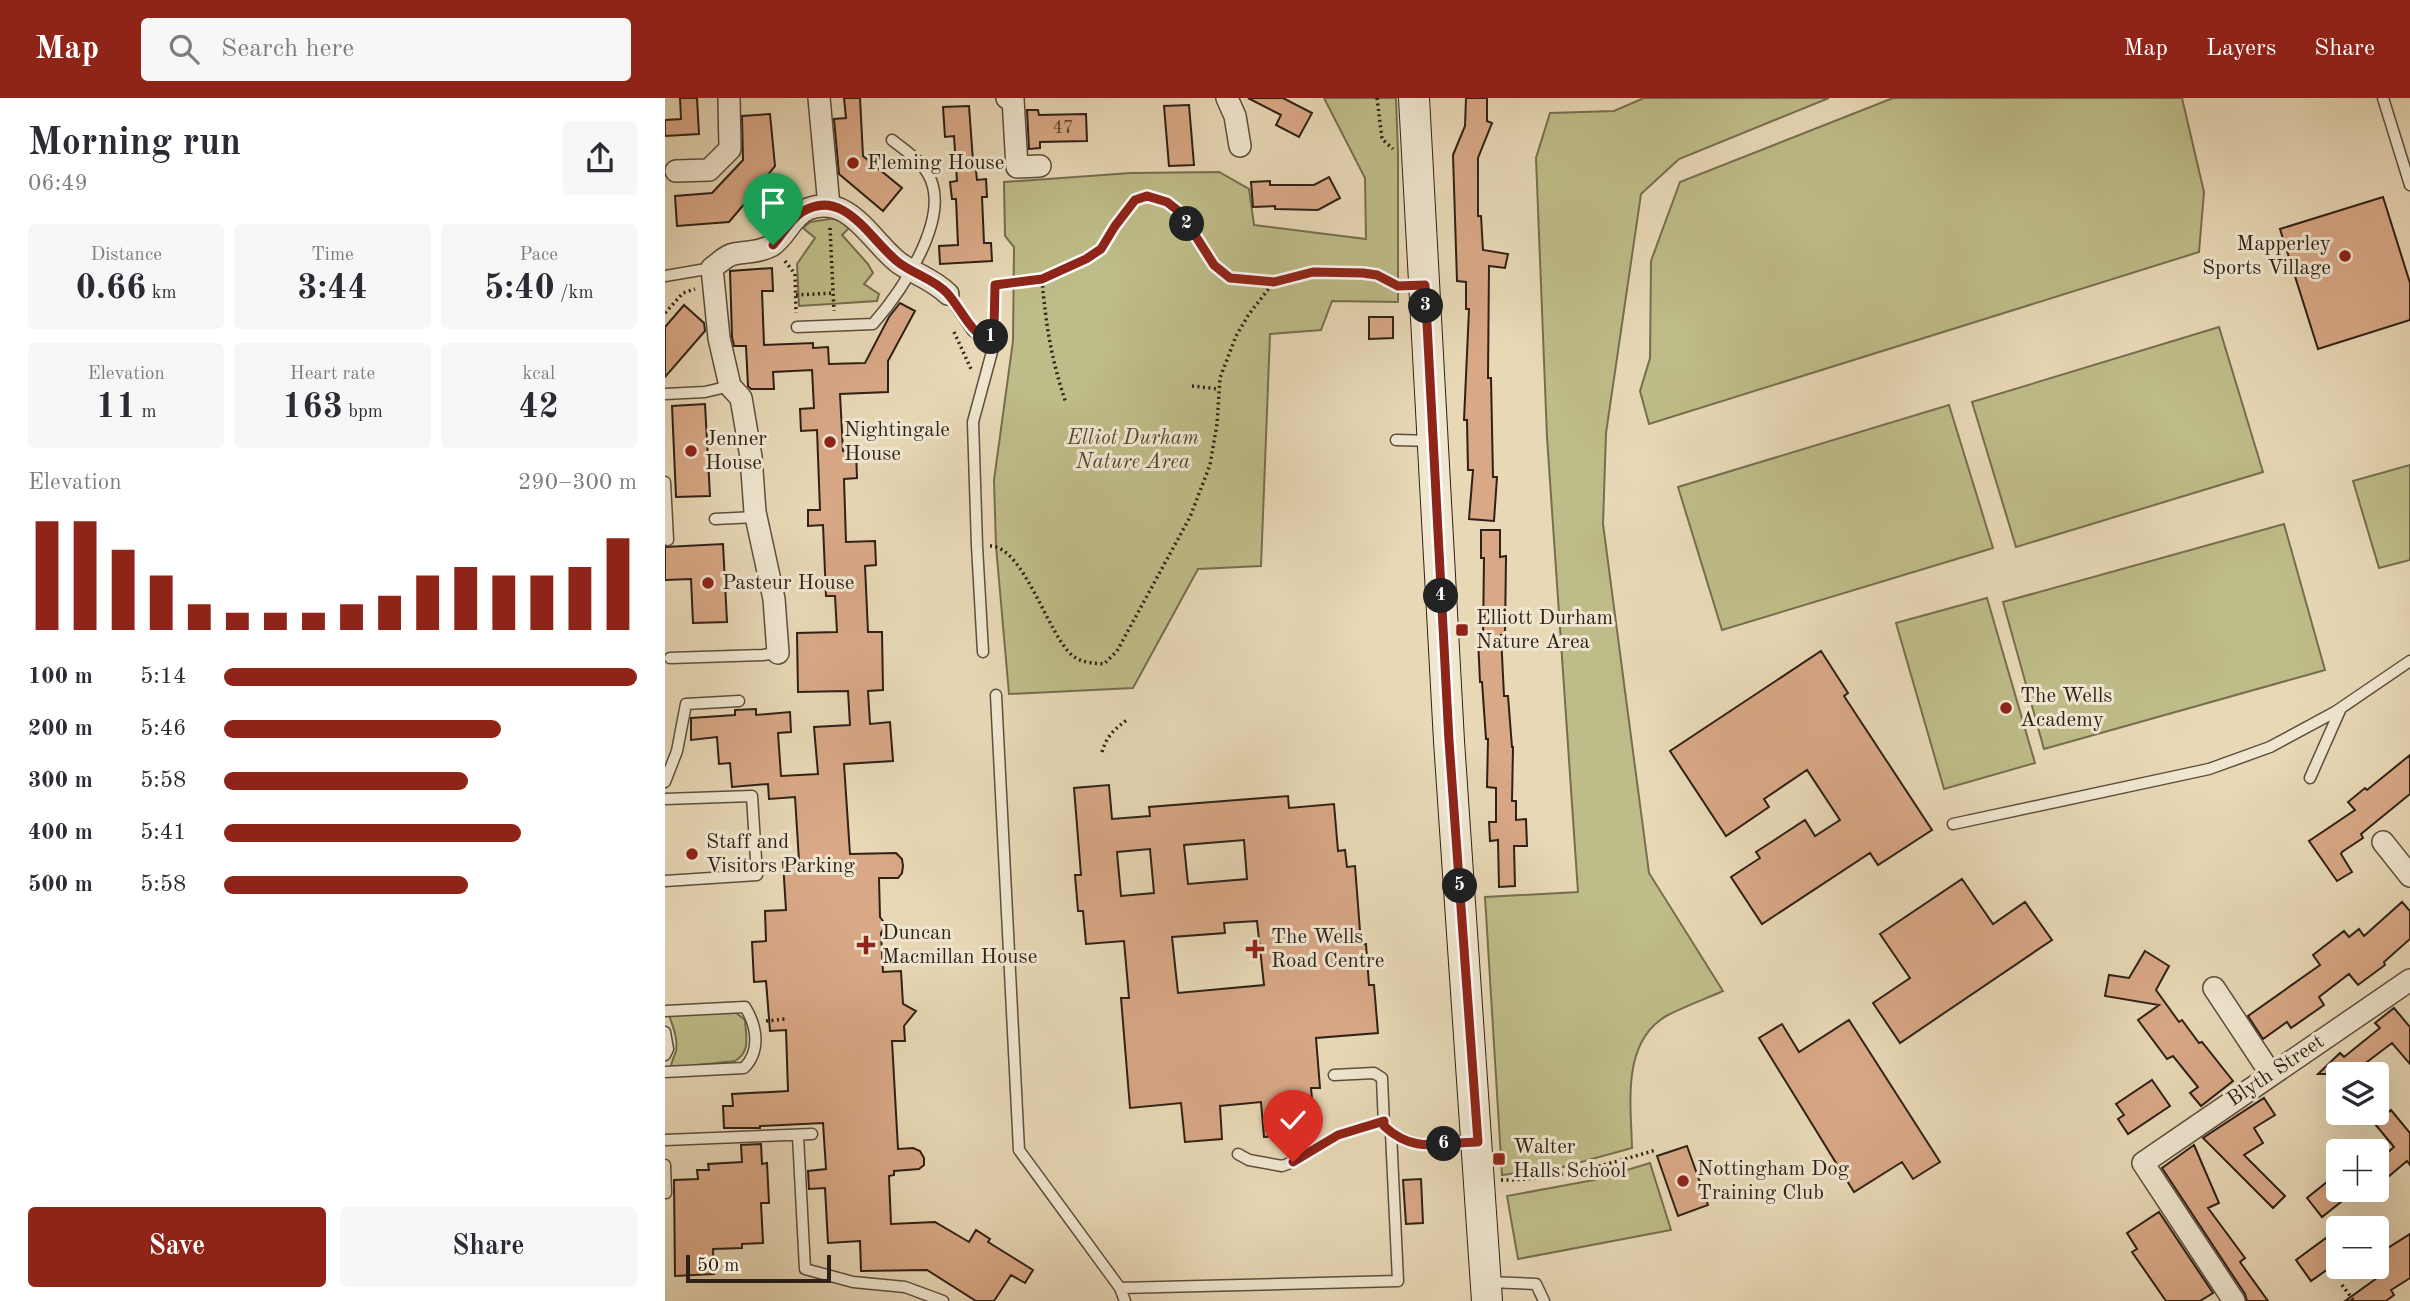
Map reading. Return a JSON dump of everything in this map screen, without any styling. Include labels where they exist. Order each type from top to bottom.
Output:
[{"type":"street","points":[[676,171],[709,170],[730,149],[729,98]]},
{"type":"street","points":[[819,98],[829,206]]},
{"type":"street","points":[[1007,98],[1013,99],[1017,167],[1043,167]]},
{"type":"street","points":[[1227,98],[1235,116],[1240,146]]},
{"type":"street","points":[[1415,98],[1449,741],[1487,1291]]},
{"type":"street","points":[[778,653],[784,614],[756,517],[751,457],[741,398],[730,386],[719,338],[714,278],[732,254],[758,252],[773,245],[800,213],[829,206],[839,208],[850,215],[895,260],[940,286],[948,294]]},
{"type":"street","points":[[2383,842],[2410,876]]},
{"type":"street","name":"Blyth Street","points":[[2234,1301],[2143,1163],[2410,980]]},
{"type":"street","points":[[2214,988],[2271,1074]]},
{"type":"lane","points":[[2383,98],[2410,186]]},
{"type":"lane","points":[[796,327],[873,324],[887,308],[923,249],[935,215],[935,197],[928,174],[911,154],[892,141]]},
{"type":"lane","points":[[665,276],[714,278]]},
{"type":"lane","points":[[948,294],[973,331],[989,341],[993,348],[973,422],[983,652]]},
{"type":"lane","points":[[665,394],[730,386]]},
{"type":"lane","points":[[1396,440],[1433,441]]},
{"type":"lane","points":[[665,482],[668,540]]},
{"type":"lane","points":[[715,519],[756,517]]},
{"type":"lane","points":[[670,658],[778,653]]},
{"type":"lane","points":[[1953,824],[2209,769],[2270,747],[2341,708],[2410,661]]},
{"type":"lane","points":[[996,695],[1019,1150],[1119,1288],[1125,1301]]},
{"type":"lane","points":[[665,782],[677,751],[686,704],[739,701]]},
{"type":"lane","points":[[2310,778],[2341,708]]},
{"type":"lane","points":[[665,799],[751,796],[757,875],[665,881]]},
{"type":"lane","points":[[665,1011],[745,1007],[753,1021],[755,1034],[752,1060],[744,1068],[665,1072]]},
{"type":"lane","points":[[665,1032],[668,1049],[665,1055]]},
{"type":"lane","points":[[1334,1075],[1374,1073],[1382,1078],[1384,1126],[1391,1133],[1415,1145],[1478,1142]]},
{"type":"lane","points":[[1238,1154],[1257,1162],[1282,1166],[1338,1135],[1384,1121]]},
{"type":"lane","points":[[1119,1288],[1398,1281],[1391,1133]]},
{"type":"lane","points":[[665,1140],[812,1134]]},
{"type":"lane","points":[[798,1136],[805,1269],[853,1282],[905,1287],[943,1301]]},
{"type":"lane","points":[[665,1165],[666,1193]]},
{"type":"lane","points":[[1487,1291],[1536,1284],[1544,1301]]},
{"type":"path","points":[[1377,98],[1382,139],[1398,153],[1418,157]]},
{"type":"path","points":[[989,341],[994,328],[995,285],[1042,279],[1101,249],[1126,210],[1139,197],[1147,196],[1167,202],[1181,213],[1214,265],[1230,278],[1274,282],[1313,272],[1363,273],[1377,275],[1398,286],[1425,285]]},
{"type":"path","points":[[829,206],[835,325]]},
{"type":"path","points":[[773,245],[795,274],[796,327]]},
{"type":"path","points":[[665,313],[683,293],[714,278]]},
{"type":"path","points":[[1042,279],[1046,330],[1053,364],[1066,403]]},
{"type":"path","points":[[996,546],[1015,561],[1072,655],[1087,663],[1104,664],[1117,651],[1190,517],[1210,465],[1217,424],[1220,378],[1236,336],[1274,282]]},
{"type":"path","points":[[796,295],[834,293]]},
{"type":"path","points":[[1192,386],[1219,389]]},
{"type":"path","points":[[1102,752],[1105,740],[1112,731],[1128,719]]},
{"type":"path","points":[[1481,1177],[1503,1180],[1545,1177],[1592,1169],[1657,1150]]},
{"type":"path","points":[[2342,1284],[2354,1301]]},
{"type":"green space","name":"Elliot Durham Nature Area","points":[[1324,98],[1396,98],[1398,302],[1332,301],[1321,330],[1270,334],[1261,566],[1198,569],[1133,688],[1009,694],[996,546],[994,480],[1013,341],[1014,247],[1005,236],[1004,182],[1131,173],[1219,172],[1249,189],[1254,225],[1366,239],[1365,178]]},
{"type":"green space","points":[[1644,98],[1829,98],[1679,159],[1641,194],[1606,433],[1603,524],[1649,873],[1723,991],[1668,1015],[1653,1026],[1642,1040],[1632,1074],[1632,1148],[1563,1167],[1502,1175],[1485,897],[1578,892],[1547,437],[1536,158],[1550,113],[1614,111]]},
{"type":"green space","points":[[1893,98],[2182,98],[2204,192],[2199,252],[1649,424],[1640,391],[1650,358],[1651,261],[1680,182]]},
{"type":"green space","points":[[836,218],[845,222],[849,228],[842,235],[873,273],[864,284],[879,294],[877,301],[799,306],[797,264],[815,238],[803,228],[810,222]]},
{"type":"green space","points":[[2219,327],[2263,472],[2016,547],[1972,402]]},
{"type":"green space","points":[[1949,405],[1993,548],[1722,630],[1678,487]]},
{"type":"green space","points":[[2410,465],[2410,560],[2379,568],[2353,481]]},
{"type":"green space","points":[[2284,524],[2325,670],[2044,749],[2003,602]]},
{"type":"green space","points":[[1987,598],[2035,763],[1944,789],[1896,623]]},
{"type":"green space","points":[[735,1012],[745,1020],[746,1043],[740,1057],[735,1061],[671,1068],[676,1042],[669,1015]]},
{"type":"green space","points":[[1650,1163],[1671,1230],[1518,1259],[1507,1196],[1594,1180]]},
{"type":"building","points":[[680,98],[697,98],[699,134],[665,136],[665,120],[681,119]]},
{"type":"building","name":"Fleming House","points":[[844,98],[860,98],[863,156],[902,188],[883,211],[839,174],[834,119],[846,118]]},
{"type":"building","points":[[1248,98],[1283,98],[1312,113],[1299,137],[1276,125],[1281,115]]},
{"type":"building","points":[[1466,98],[1487,98],[1487,121],[1492,123],[1478,158],[1478,216],[1481,216],[1483,250],[1508,254],[1505,268],[1489,266],[1488,378],[1491,378],[1493,477],[1497,477],[1494,521],[1469,519],[1473,470],[1468,470],[1467,420],[1464,420],[1469,309],[1466,309],[1466,282],[1457,281],[1453,155],[1465,126]]},
{"type":"building","points":[[1189,105],[1194,165],[1169,166],[1164,106]]},
{"type":"building","points":[[969,106],[977,180],[986,179],[987,197],[982,197],[984,243],[991,243],[992,261],[940,264],[939,246],[958,245],[956,199],[952,199],[950,182],[957,181],[954,136],[945,137],[943,107]]},
{"type":"building","points":[[1027,110],[1038,110],[1039,115],[1086,114],[1087,141],[1040,142],[1040,148],[1029,149]]},
{"type":"building","points":[[770,114],[775,166],[751,196],[729,222],[677,226],[675,196],[712,193],[743,160],[742,116]]},
{"type":"building","points":[[1329,177],[1340,198],[1318,210],[1253,207],[1251,182],[1314,185]]},
{"type":"building","name":"Mapperley Sports Village","points":[[2383,197],[2410,283],[2410,320],[2318,349],[2280,229]]},
{"type":"building","name":"Duncan Macmillan House","points":[[772,268],[773,291],[762,291],[764,345],[813,343],[813,348],[828,347],[829,364],[865,363],[889,317],[900,303],[915,311],[888,361],[888,392],[840,394],[843,451],[856,450],[857,478],[844,479],[846,542],[875,541],[876,565],[865,566],[868,632],[882,632],[883,690],[868,691],[870,724],[890,722],[893,761],[844,764],[850,854],[896,853],[902,859],[903,866],[898,878],[879,878],[880,917],[886,925],[881,933],[883,972],[901,971],[903,1004],[916,1011],[904,1026],[905,1041],[892,1041],[898,1149],[913,1148],[920,1151],[924,1165],[919,1169],[894,1171],[894,1175],[889,1176],[891,1224],[935,1222],[969,1242],[976,1230],[990,1239],[988,1242],[1033,1270],[1025,1283],[1011,1275],[994,1301],[976,1301],[927,1270],[861,1271],[860,1241],[828,1243],[825,1188],[809,1189],[808,1171],[826,1169],[823,1123],[724,1128],[723,1106],[733,1106],[732,1094],[788,1091],[786,1030],[770,1031],[766,981],[754,982],[752,942],[766,941],[765,911],[786,910],[783,862],[799,861],[795,797],[769,799],[768,784],[732,787],[730,763],[719,764],[717,737],[691,740],[691,718],[735,715],[735,710],[756,709],[756,715],[790,712],[791,732],[778,733],[781,776],[818,774],[814,727],[850,725],[848,691],[798,692],[797,633],[837,632],[835,596],[826,596],[823,525],[808,526],[808,510],[820,510],[817,430],[801,431],[800,409],[814,408],[812,370],[773,372],[774,389],[751,389],[748,386],[746,346],[734,346],[732,337],[730,271]]},
{"type":"building","points":[[684,305],[704,323],[705,331],[665,377],[665,327]]},
{"type":"building","points":[[1369,317],[1393,317],[1393,338],[1369,339]]},
{"type":"building","name":"Jenner House","points":[[705,404],[710,496],[676,497],[672,406]]},
{"type":"building","points":[[1481,530],[1500,530],[1500,557],[1506,556],[1505,636],[1501,635],[1504,696],[1508,696],[1513,747],[1512,801],[1516,801],[1516,820],[1526,819],[1527,846],[1514,846],[1515,886],[1499,887],[1498,840],[1490,841],[1489,822],[1496,822],[1496,788],[1487,787],[1488,739],[1480,682],[1478,638],[1483,638],[1484,558],[1481,558]]},
{"type":"building","name":"Pasteur House","points":[[723,544],[727,622],[693,623],[691,579],[665,580],[665,547]]},
{"type":"building","points":[[1821,651],[1848,693],[1844,696],[1932,830],[1878,865],[1870,853],[1762,924],[1731,877],[1760,858],[1756,852],[1805,820],[1815,836],[1840,820],[1807,770],[1764,799],[1769,807],[1726,836],[1670,751]]},
{"type":"building","points":[[2410,755],[2410,794],[2361,834],[2363,838],[2342,852],[2352,872],[2337,881],[2309,841],[2355,810],[2348,802]]},
{"type":"building","points":[[1109,785],[1112,819],[1150,816],[1149,807],[1288,796],[1289,808],[1334,804],[1338,851],[1345,850],[1347,867],[1355,866],[1361,944],[1366,944],[1369,985],[1374,985],[1378,1033],[1316,1038],[1320,1088],[1311,1088],[1315,1133],[1264,1137],[1261,1102],[1220,1106],[1222,1139],[1185,1142],[1181,1103],[1130,1108],[1121,998],[1129,998],[1124,941],[1086,944],[1083,911],[1078,911],[1075,875],[1081,875],[1074,788]],"holes":[[[1244,840],[1247,879],[1188,884],[1184,845]],[[1150,849],[1154,893],[1121,896],[1117,852]],[[1257,921],[1264,985],[1178,993],[1172,937],[1225,933],[1224,923]]]},
{"type":"building","points":[[1962,879],[1993,924],[2025,902],[2052,940],[1900,1043],[1873,1003],[1910,978],[1880,934]]},
{"type":"building","points":[[2402,902],[2410,911],[2410,939],[2384,962],[2385,965],[2358,985],[2349,974],[2319,997],[2324,1005],[2291,1028],[2287,1022],[2263,1039],[2248,1016],[2320,965],[2313,955],[2344,931],[2349,937],[2359,929],[2364,936]]},
{"type":"building","points":[[2145,951],[2169,966],[2156,990],[2179,1022],[2182,1020],[2233,1081],[2201,1106],[2190,1093],[2198,1087],[2173,1056],[2167,1059],[2138,1020],[2159,1005],[2105,996],[2109,975],[2129,978]]},
{"type":"building","points":[[2394,1008],[2410,1027],[2410,1064],[2392,1043],[2367,1062],[2331,1062],[2340,1053],[2344,1057],[2380,1028],[2375,1023]]},
{"type":"building","points":[[1849,1020],[1940,1162],[1913,1179],[1902,1162],[1854,1192],[1759,1038],[1782,1024],[1799,1052]]},
{"type":"building","points":[[2152,1080],[2170,1106],[2128,1134],[2118,1119],[2124,1115],[2116,1104]]},
{"type":"building","points":[[2264,1098],[2275,1115],[2254,1128],[2263,1143],[2244,1155],[2285,1196],[2273,1208],[2203,1138]]},
{"type":"building","points":[[2391,1110],[2410,1133],[2410,1165],[2407,1161],[2389,1176],[2389,1151],[2394,1147],[2376,1125],[2389,1125]]},
{"type":"building","points":[[761,1144],[762,1164],[767,1163],[769,1203],[761,1203],[763,1243],[742,1244],[742,1248],[713,1249],[714,1274],[675,1276],[674,1180],[698,1179],[697,1170],[709,1170],[708,1164],[742,1162],[741,1145]]},
{"type":"building","points":[[2194,1145],[2219,1203],[2208,1208],[2245,1258],[2240,1262],[2268,1301],[2247,1301],[2162,1168]]},
{"type":"building","name":"Nottingham Dog Training Club","points":[[1687,1146],[1708,1205],[1678,1216],[1657,1156]]},
{"type":"building","points":[[1421,1179],[1423,1223],[1406,1224],[1403,1180]]},
{"type":"building","points":[[2326,1183],[2326,1202],[2341,1202],[2322,1217],[2307,1198]]},
{"type":"building","points":[[2159,1212],[2213,1293],[2200,1301],[2166,1301],[2132,1252],[2137,1249],[2127,1233]]},
{"type":"building","points":[[2410,1234],[2410,1278],[2391,1290],[2394,1295],[2386,1301],[2345,1301],[2376,1279],[2389,1279],[2389,1247]]},
{"type":"building","points":[[2326,1238],[2326,1270],[2311,1281],[2296,1260]]},
{"type":"place","name":"Fleming House","points":[[853,163]]},
{"type":"place","name":"Mapperley Sports Village","points":[[2345,256]]},
{"type":"place","name":"Nightingale House","points":[[830,442]]},
{"type":"place","name":"Jenner House","points":[[691,451]]},
{"type":"place","name":"Pasteur House","points":[[708,583]]},
{"type":"place","name":"Elliott Durham Nature Area","points":[[1462,630]]},
{"type":"place","name":"The Wells Academy","points":[[2006,708]]},
{"type":"place","name":"Staff and Visitors Parking","points":[[692,854]]},
{"type":"place","name":"Duncan Macmillan House","points":[[866,945]]},
{"type":"place","name":"The Wells Road Centre","points":[[1255,949]]},
{"type":"place","name":"Walter Halls School","points":[[1499,1159]]},
{"type":"place","name":"Nottingham Dog Training Club","points":[[1683,1181]]},
{"type":"route","points":[[773,245],[800,213],[812,208],[839,208],[862,225],[895,260],[940,286],[973,331],[989,341],[994,328],[995,285],[1042,279],[1086,259],[1101,249],[1126,210],[1139,197],[1147,196],[1167,202],[1181,213],[1214,265],[1230,278],[1274,282],[1313,272],[1363,273],[1377,275],[1398,286],[1425,285],[1449,741],[1478,1142],[1415,1145],[1391,1133],[1384,1126],[1384,1121],[1338,1135],[1293,1162]]}]
